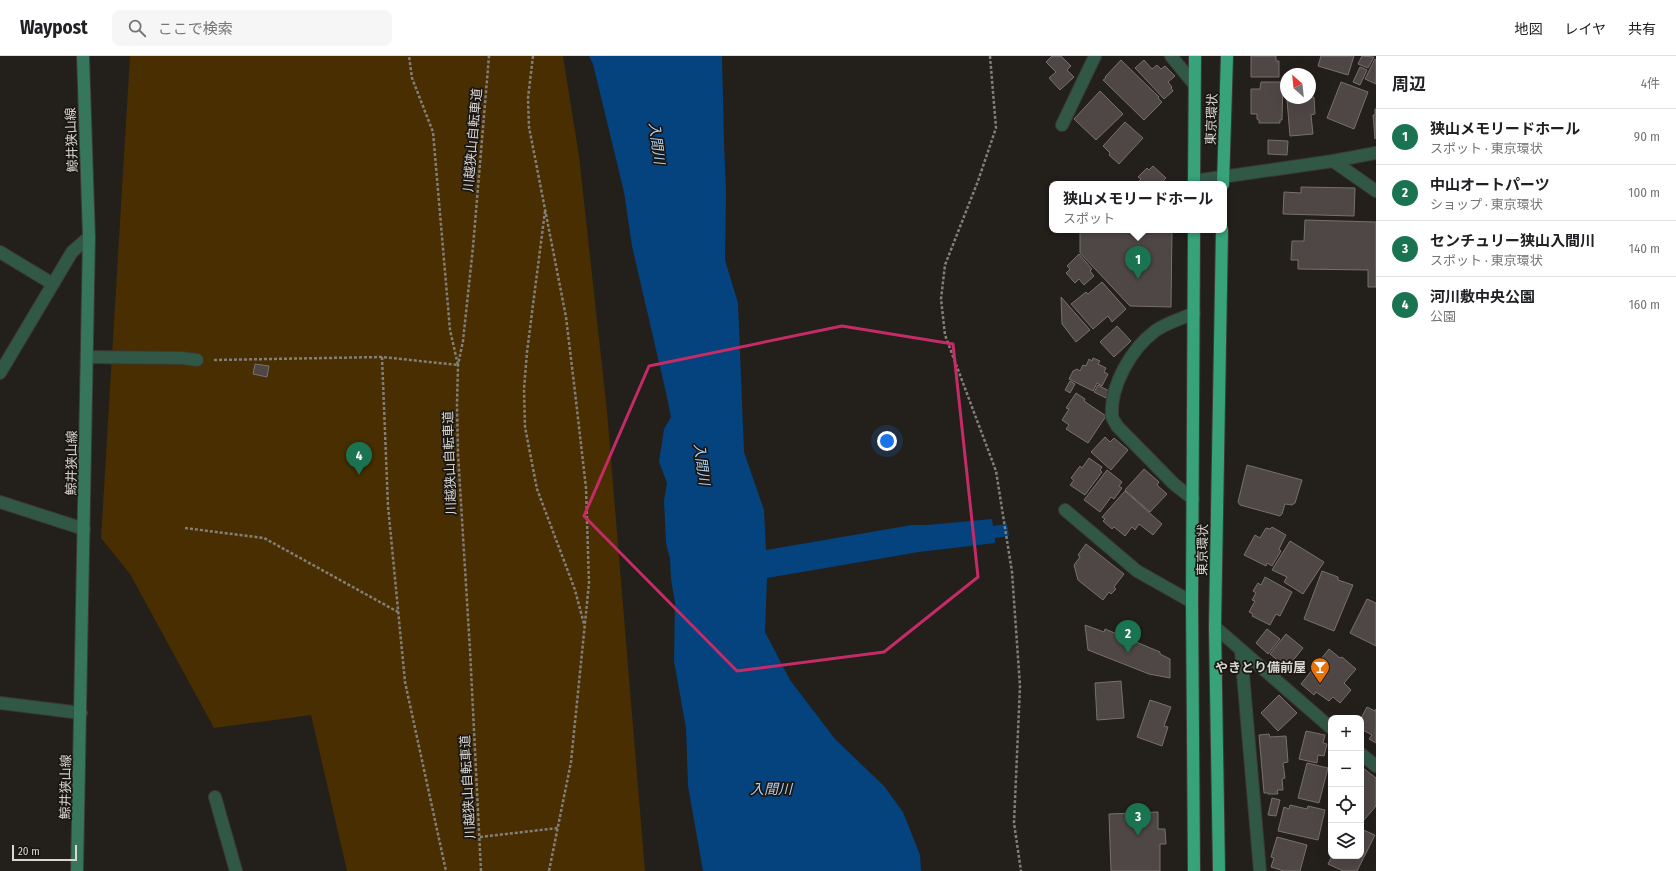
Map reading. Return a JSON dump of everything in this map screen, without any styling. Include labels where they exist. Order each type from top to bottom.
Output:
[{"type":"highway","name":"東京環状","points":[[1194,181],[1195,56]]},
{"type":"highway","name":"東京環状","points":[[1223,180],[1227,56]]},
{"type":"highway","name":"東京環状","points":[[1194,233],[1192,602],[1194,871]]},
{"type":"highway","name":"東京環状","points":[[1219,871],[1215,627],[1222,233]]},
{"type":"main road","name":"鯨井狭山線","points":[[77,871],[81,713],[88,237],[83,56]]},
{"type":"street","points":[[1062,125],[1095,56]]},
{"type":"street","points":[[1171,56],[1194,84]]},
{"type":"street","points":[[1208,181],[1223,180],[1376,153]]},
{"type":"street","points":[[1333,161],[1376,191]]},
{"type":"street","points":[[0,373],[72,252],[88,237]]},
{"type":"street","points":[[0,252],[53,284]]},
{"type":"street","points":[[1193,499],[1174,484],[1118,426],[1112,417],[1116,390],[1127,361],[1140,344],[1156,330],[1194,314]]},
{"type":"street","points":[[87,357],[182,358],[197,360]]},
{"type":"street","points":[[0,502],[84,529]]},
{"type":"street","points":[[1065,510],[1137,571],[1192,602]]},
{"type":"street","points":[[1215,627],[1328,725]]},
{"type":"street","points":[[1241,651],[1260,871]]},
{"type":"street","points":[[0,703],[81,713]]},
{"type":"street","points":[[1364,756],[1376,766]]},
{"type":"street","points":[[215,797],[236,871]]},
{"type":"path","points":[[197,360],[382,357],[458,366],[450,330],[433,132],[412,78],[409,56]]},
{"type":"path","name":"川越狭山自転車道","points":[[481,871],[458,454],[458,366],[463,341],[473,247],[489,56]]},
{"type":"path","points":[[533,56],[528,98],[529,127],[566,317],[586,488],[589,584],[571,762],[549,871]]},
{"type":"path","points":[[990,56],[996,128],[978,182],[945,265],[941,299],[945,335],[996,471],[1012,572],[1020,686],[1014,823],[1021,871]]},
{"type":"path","points":[[545,210],[527,352],[524,389],[525,427],[538,488],[575,590],[585,626]]},
{"type":"path","points":[[382,357],[388,506],[405,682],[446,871]]},
{"type":"path","points":[[185,528],[264,538],[398,612]]},
{"type":"path","points":[[480,837],[558,828]]},
{"type":"highlighted area","points":[[842,326],[953,344],[978,577],[884,652],[737,671],[584,516],[649,366]]},
{"type":"shaded area","points":[[130,56],[563,56],[579,156],[607,411],[645,871],[347,871],[311,715],[214,728],[130,574],[101,538]]},
{"type":"water","name":"入間川","points":[[589,56],[722,56],[726,192],[725,260],[738,303],[744,452],[764,510],[766,550],[912,525],[992,519],[993,526],[1007,524],[1009,536],[995,538],[995,543],[919,552],[767,578],[765,632],[790,680],[835,739],[884,786],[903,812],[920,855],[921,871],[703,871],[688,786],[686,728],[674,661],[675,603],[671,579],[670,559],[666,543],[664,501],[667,483],[659,462],[664,429],[671,417],[632,246],[624,192],[593,64]]},
{"type":"building","points":[[1052,56],[1061,56],[1071,66],[1067,70],[1074,77],[1060,90],[1049,78],[1056,72],[1046,62]]},
{"type":"building","points":[[1251,56],[1276,56],[1276,61],[1279,61],[1279,77],[1251,77]]},
{"type":"building","points":[[1321,56],[1354,56],[1348,75],[1318,66]]},
{"type":"building","points":[[1362,56],[1374,57],[1368,68],[1358,64]]},
{"type":"building","points":[[1375,59],[1376,60],[1376,84],[1365,79]]},
{"type":"building","points":[[1121,60],[1159,97],[1158,98],[1162,102],[1144,120],[1103,80]]},
{"type":"building","points":[[1144,60],[1152,69],[1157,65],[1161,69],[1165,66],[1175,76],[1168,82],[1173,91],[1164,99],[1135,68]]},
{"type":"building","points":[[1360,67],[1367,70],[1360,85],[1353,82]]},
{"type":"building","points":[[1261,82],[1280,82],[1280,104],[1282,104],[1282,120],[1280,120],[1280,123],[1259,123],[1257,114],[1251,114],[1251,89],[1260,89]]},
{"type":"building","points":[[1341,82],[1368,92],[1354,129],[1327,118]]},
{"type":"building","points":[[1100,91],[1123,114],[1096,140],[1074,119]]},
{"type":"building","points":[[1287,104],[1314,104],[1315,114],[1311,115],[1313,134],[1290,136]]},
{"type":"building","points":[[1376,109],[1375,139],[1373,115],[1375,115]]},
{"type":"building","points":[[1125,122],[1143,138],[1119,164],[1109,155],[1110,153],[1103,146]]},
{"type":"building","points":[[1268,140],[1288,141],[1287,155],[1268,154]]},
{"type":"building","points":[[1153,166],[1166,178],[1163,181],[1139,181],[1141,179],[1138,177],[1147,168],[1149,170]]},
{"type":"building","points":[[1301,187],[1355,188],[1354,216],[1283,214],[1284,192],[1301,193]]},
{"type":"building","points":[[1305,220],[1376,222],[1376,287],[1368,287],[1368,270],[1298,269],[1298,260],[1291,260],[1292,241],[1304,241]]},
{"type":"building","points":[[1080,233],[1172,233],[1171,307],[1130,306],[1080,253]]},
{"type":"building","points":[[1079,254],[1092,269],[1090,271],[1094,276],[1084,285],[1079,279],[1075,283],[1066,273],[1070,269],[1067,266]]},
{"type":"building","points":[[1102,282],[1126,309],[1112,322],[1108,316],[1093,329],[1071,304],[1086,292],[1088,294]]},
{"type":"building","points":[[1061,297],[1090,330],[1076,342],[1062,324]]},
{"type":"building","points":[[1117,326],[1131,341],[1114,357],[1100,342]]},
{"type":"building","points":[[1093,358],[1100,361],[1098,364],[1106,368],[1104,372],[1108,374],[1102,386],[1097,383],[1093,391],[1069,379],[1073,371],[1077,369],[1080,371],[1083,365],[1086,366],[1089,359],[1092,361]]},
{"type":"building","points":[[255,364],[269,366],[267,377],[253,374]]},
{"type":"building","points":[[1070,381],[1075,384],[1070,393],[1065,390]]},
{"type":"building","points":[[1098,385],[1109,391],[1106,398],[1094,392]]},
{"type":"building","points":[[1076,393],[1085,399],[1084,401],[1106,416],[1088,443],[1066,429],[1069,425],[1062,420],[1069,409],[1066,408]]},
{"type":"building","points":[[1105,437],[1110,442],[1114,438],[1128,450],[1111,470],[1091,452]]},
{"type":"building","points":[[1089,458],[1102,467],[1100,470],[1102,472],[1085,495],[1070,485],[1074,480],[1071,478],[1080,466],[1082,468]]},
{"type":"building","points":[[1247,465],[1302,480],[1295,503],[1292,505],[1285,504],[1280,516],[1240,505],[1238,502]]},
{"type":"building","points":[[1144,469],[1159,482],[1157,485],[1167,494],[1150,512],[1125,490]]},
{"type":"building","points":[[1107,470],[1122,482],[1119,486],[1122,488],[1114,499],[1111,497],[1100,512],[1084,500]]},
{"type":"building","points":[[1125,491],[1162,524],[1153,535],[1139,524],[1135,530],[1132,527],[1125,536],[1114,527],[1112,529],[1103,521],[1105,519],[1102,517]]},
{"type":"building","points":[[1272,527],[1286,535],[1279,549],[1281,551],[1272,566],[1267,563],[1266,566],[1244,555],[1255,535],[1260,538],[1266,528],[1270,529]]},
{"type":"building","points":[[1290,541],[1324,562],[1303,594],[1284,582],[1287,577],[1272,570]]},
{"type":"building","points":[[1086,544],[1124,574],[1114,587],[1116,589],[1111,594],[1109,592],[1103,600],[1078,580],[1074,565],[1080,557],[1078,555]]},
{"type":"building","points":[[1322,571],[1338,577],[1338,580],[1353,585],[1334,631],[1304,619]]},
{"type":"building","points":[[1265,577],[1292,592],[1280,616],[1276,614],[1270,625],[1252,616],[1253,614],[1249,612],[1255,601],[1252,600],[1256,593],[1253,591],[1258,583],[1261,585]]},
{"type":"building","points":[[1367,599],[1376,603],[1376,646],[1350,633]]},
{"type":"building","points":[[1085,625],[1104,632],[1105,629],[1160,652],[1160,654],[1170,659],[1170,678],[1149,674],[1088,650]]},
{"type":"building","points":[[1267,629],[1280,639],[1268,654],[1256,643]]},
{"type":"building","points":[[1286,634],[1303,648],[1287,668],[1270,654]]},
{"type":"building","points":[[1329,649],[1340,658],[1342,657],[1356,669],[1344,683],[1351,690],[1340,703],[1333,697],[1329,701],[1316,692],[1314,695],[1301,684]]},
{"type":"building","points":[[1121,681],[1124,718],[1097,720],[1095,683]]},
{"type":"building","points":[[1279,695],[1297,713],[1278,731],[1261,713]]},
{"type":"building","points":[[1150,700],[1171,707],[1164,726],[1168,727],[1162,746],[1137,737]]},
{"type":"building","points":[[1367,707],[1375,711],[1376,709],[1376,743],[1369,739],[1372,735],[1364,731],[1364,715],[1363,715]]},
{"type":"building","points":[[1306,731],[1325,735],[1323,743],[1327,744],[1324,756],[1318,755],[1317,763],[1299,759]]},
{"type":"building","points":[[1269,734],[1270,737],[1286,736],[1288,762],[1283,763],[1285,778],[1282,779],[1283,790],[1277,790],[1278,794],[1264,793],[1259,735]]},
{"type":"building","points":[[1307,763],[1328,768],[1319,803],[1298,798]]},
{"type":"building","points":[[1364,769],[1376,778],[1376,806],[1364,820]]},
{"type":"building","points":[[1272,798],[1280,800],[1276,816],[1268,815]]},
{"type":"building","points":[[1290,805],[1307,809],[1308,806],[1325,810],[1318,840],[1278,831],[1284,807],[1289,809]]},
{"type":"building","points":[[1158,812],[1158,829],[1165,829],[1166,844],[1160,844],[1160,871],[1111,871],[1109,814]]},
{"type":"building","points":[[1364,830],[1375,835],[1364,857]]},
{"type":"building","points":[[1277,837],[1307,845],[1300,871],[1284,871],[1271,867],[1274,858],[1271,857]]},
{"type":"building","points":[[1330,859],[1363,859],[1357,871],[1343,871],[1328,864]]},
{"type":"place","name":"狭山メモリードホール","points":[[1138,279]]},
{"type":"place","name":"河川敷中央公園","points":[[359,475]]},
{"type":"place","name":"中山オートパーツ","points":[[1128,653]]},
{"type":"place","name":"やきとり備前屋","points":[[1320,684]]},
{"type":"place","name":"センチュリー狭山入間川","points":[[1138,836]]}]
